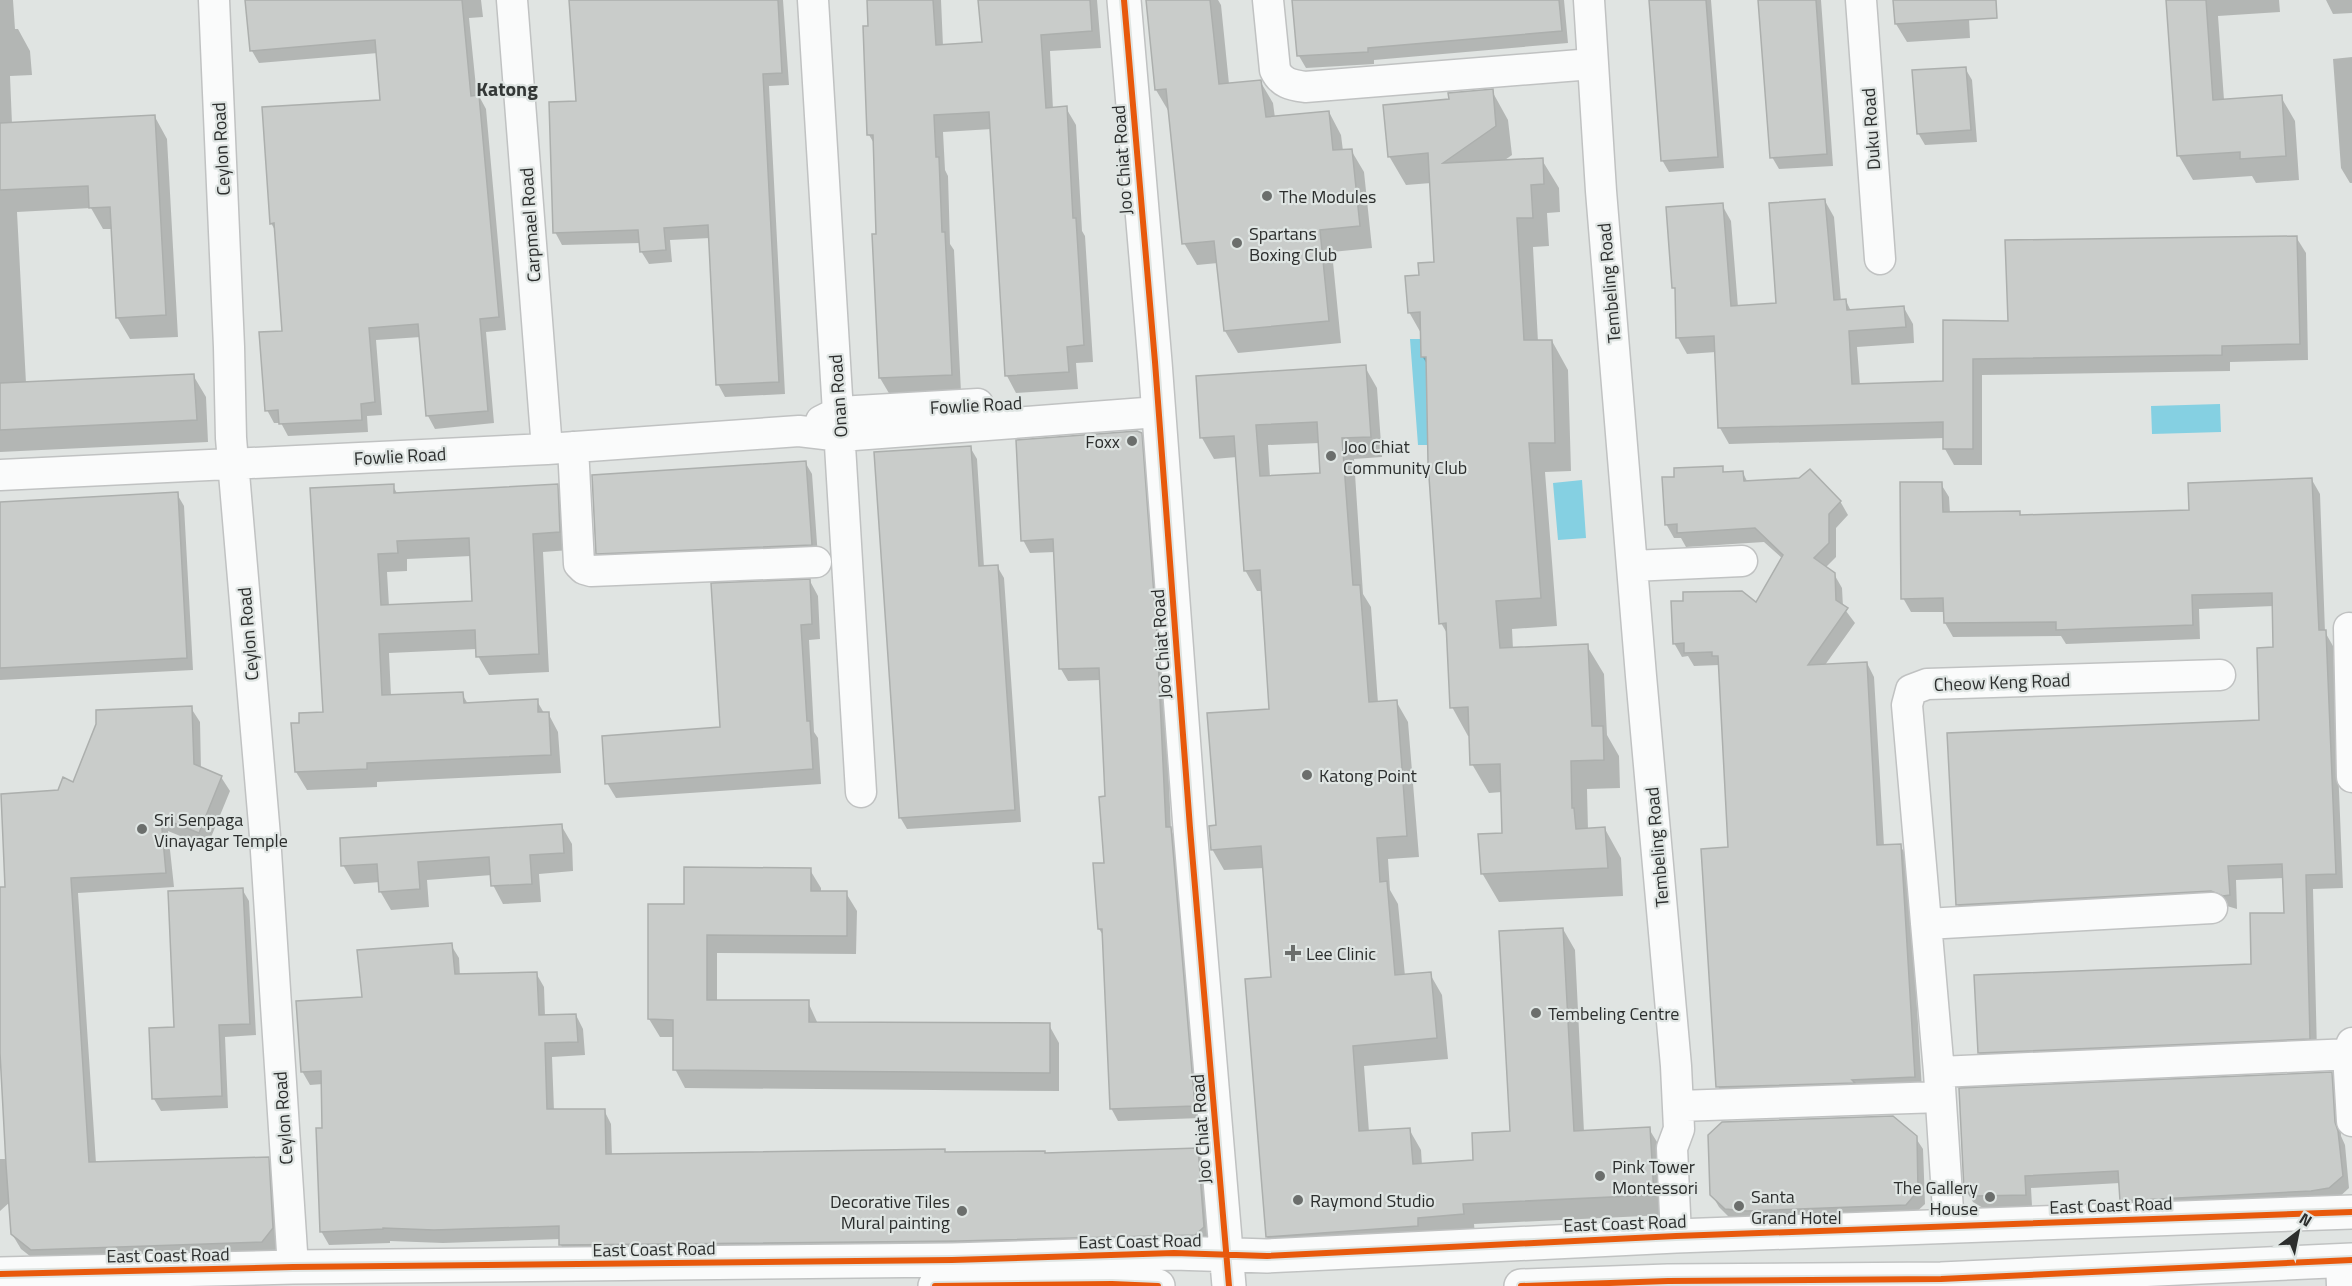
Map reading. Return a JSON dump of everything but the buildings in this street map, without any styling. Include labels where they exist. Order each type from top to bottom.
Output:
[{"type":"main road","name":"Joo Chiat Road","points":[[1124,0],[1228,1271]]},
{"type":"main road","name":"East Coast Road","points":[[0,1274],[294,1267],[952,1260],[1174,1253],[1228,1271],[1267,1256],[1685,1235],[2352,1212]]},
{"type":"main road","points":[[1521,1286],[1942,1282],[2345,1268]]},
{"type":"main road","points":[[935,1286],[1112,1284],[1158,1286]]},
{"type":"street","name":"Ceylon Road","points":[[214,0],[233,463],[265,836],[294,1267]]},
{"type":"street","name":"Carpmael Road","points":[[512,0],[560,448],[579,564],[591,571],[816,562]]},
{"type":"street","name":"Onan Road","points":[[813,0],[861,792]]},
{"type":"street","points":[[1268,0],[1275,70],[1279,79],[1291,85],[1305,87],[1592,64]]},
{"type":"street","name":"Tembeling Road","points":[[1589,0],[1592,64],[1632,566],[1679,1117],[1672,1148],[1685,1235]]},
{"type":"street","name":"Duku Road","points":[[1861,0],[1880,259]]},
{"type":"street","name":"Fowlie Road","points":[[0,475],[560,448],[799,431],[840,424],[1158,404]]},
{"type":"street","points":[[1632,566],[1742,561]]},
{"type":"street","points":[[2349,628],[2352,777]]},
{"type":"street","name":"Cheow Keng Road","points":[[1949,1226],[1940,1084],[1907,705],[1911,690],[1927,684],[2220,675]]},
{"type":"street","points":[[1926,924],[2212,908]]},
{"type":"street","points":[[1679,1117],[1940,1084],[2351,1050],[2352,1121]]},
{"type":"water","points":[[1410,339],[1428,339],[1431,445],[1418,445]]},
{"type":"water","points":[[2220,404],[2221,432],[2152,434],[2151,406]]},
{"type":"water","points":[[1582,480],[1586,538],[1558,540],[1553,483]]},
{"type":"cycle path","points":[[1124,0],[1229,1286]]},
{"type":"cycle path","points":[[0,1274],[293,1267],[952,1260],[1174,1253],[1267,1256],[1676,1236],[2352,1212]]},
{"type":"cycle path","points":[[1521,1286],[1668,1281],[1941,1279],[2352,1260]]},
{"type":"cycle path","points":[[935,1286],[1112,1284],[1158,1286]]},
{"type":"place","name":"The Modules","points":[[1267,196]]},
{"type":"place","name":"Spartans Boxing Club","points":[[1237,243]]},
{"type":"place","name":"Foxx","points":[[1132,441]]},
{"type":"place","name":"Joo Chiat Community Club","points":[[1331,456]]},
{"type":"place","name":"Katong Point","points":[[1307,775]]},
{"type":"place","name":"Sri Senpaga Vinayagar Temple","points":[[142,829]]},
{"type":"place","name":"Lee Clinic","points":[[1293,953]]},
{"type":"place","name":"Tembeling Centre","points":[[1536,1013]]},
{"type":"place","name":"Pink Tower Montessori","points":[[1600,1176]]},
{"type":"place","name":"The Gallery House","points":[[1990,1197]]},
{"type":"place","name":"Raymond Studio","points":[[1298,1200]]},
{"type":"place","name":"Santa Grand Hotel","points":[[1739,1206]]},
{"type":"place","name":"Decorative Tiles Mural painting","points":[[962,1211]]},
{"type":"district","name":"Katong","points":[[507,88]]}]
